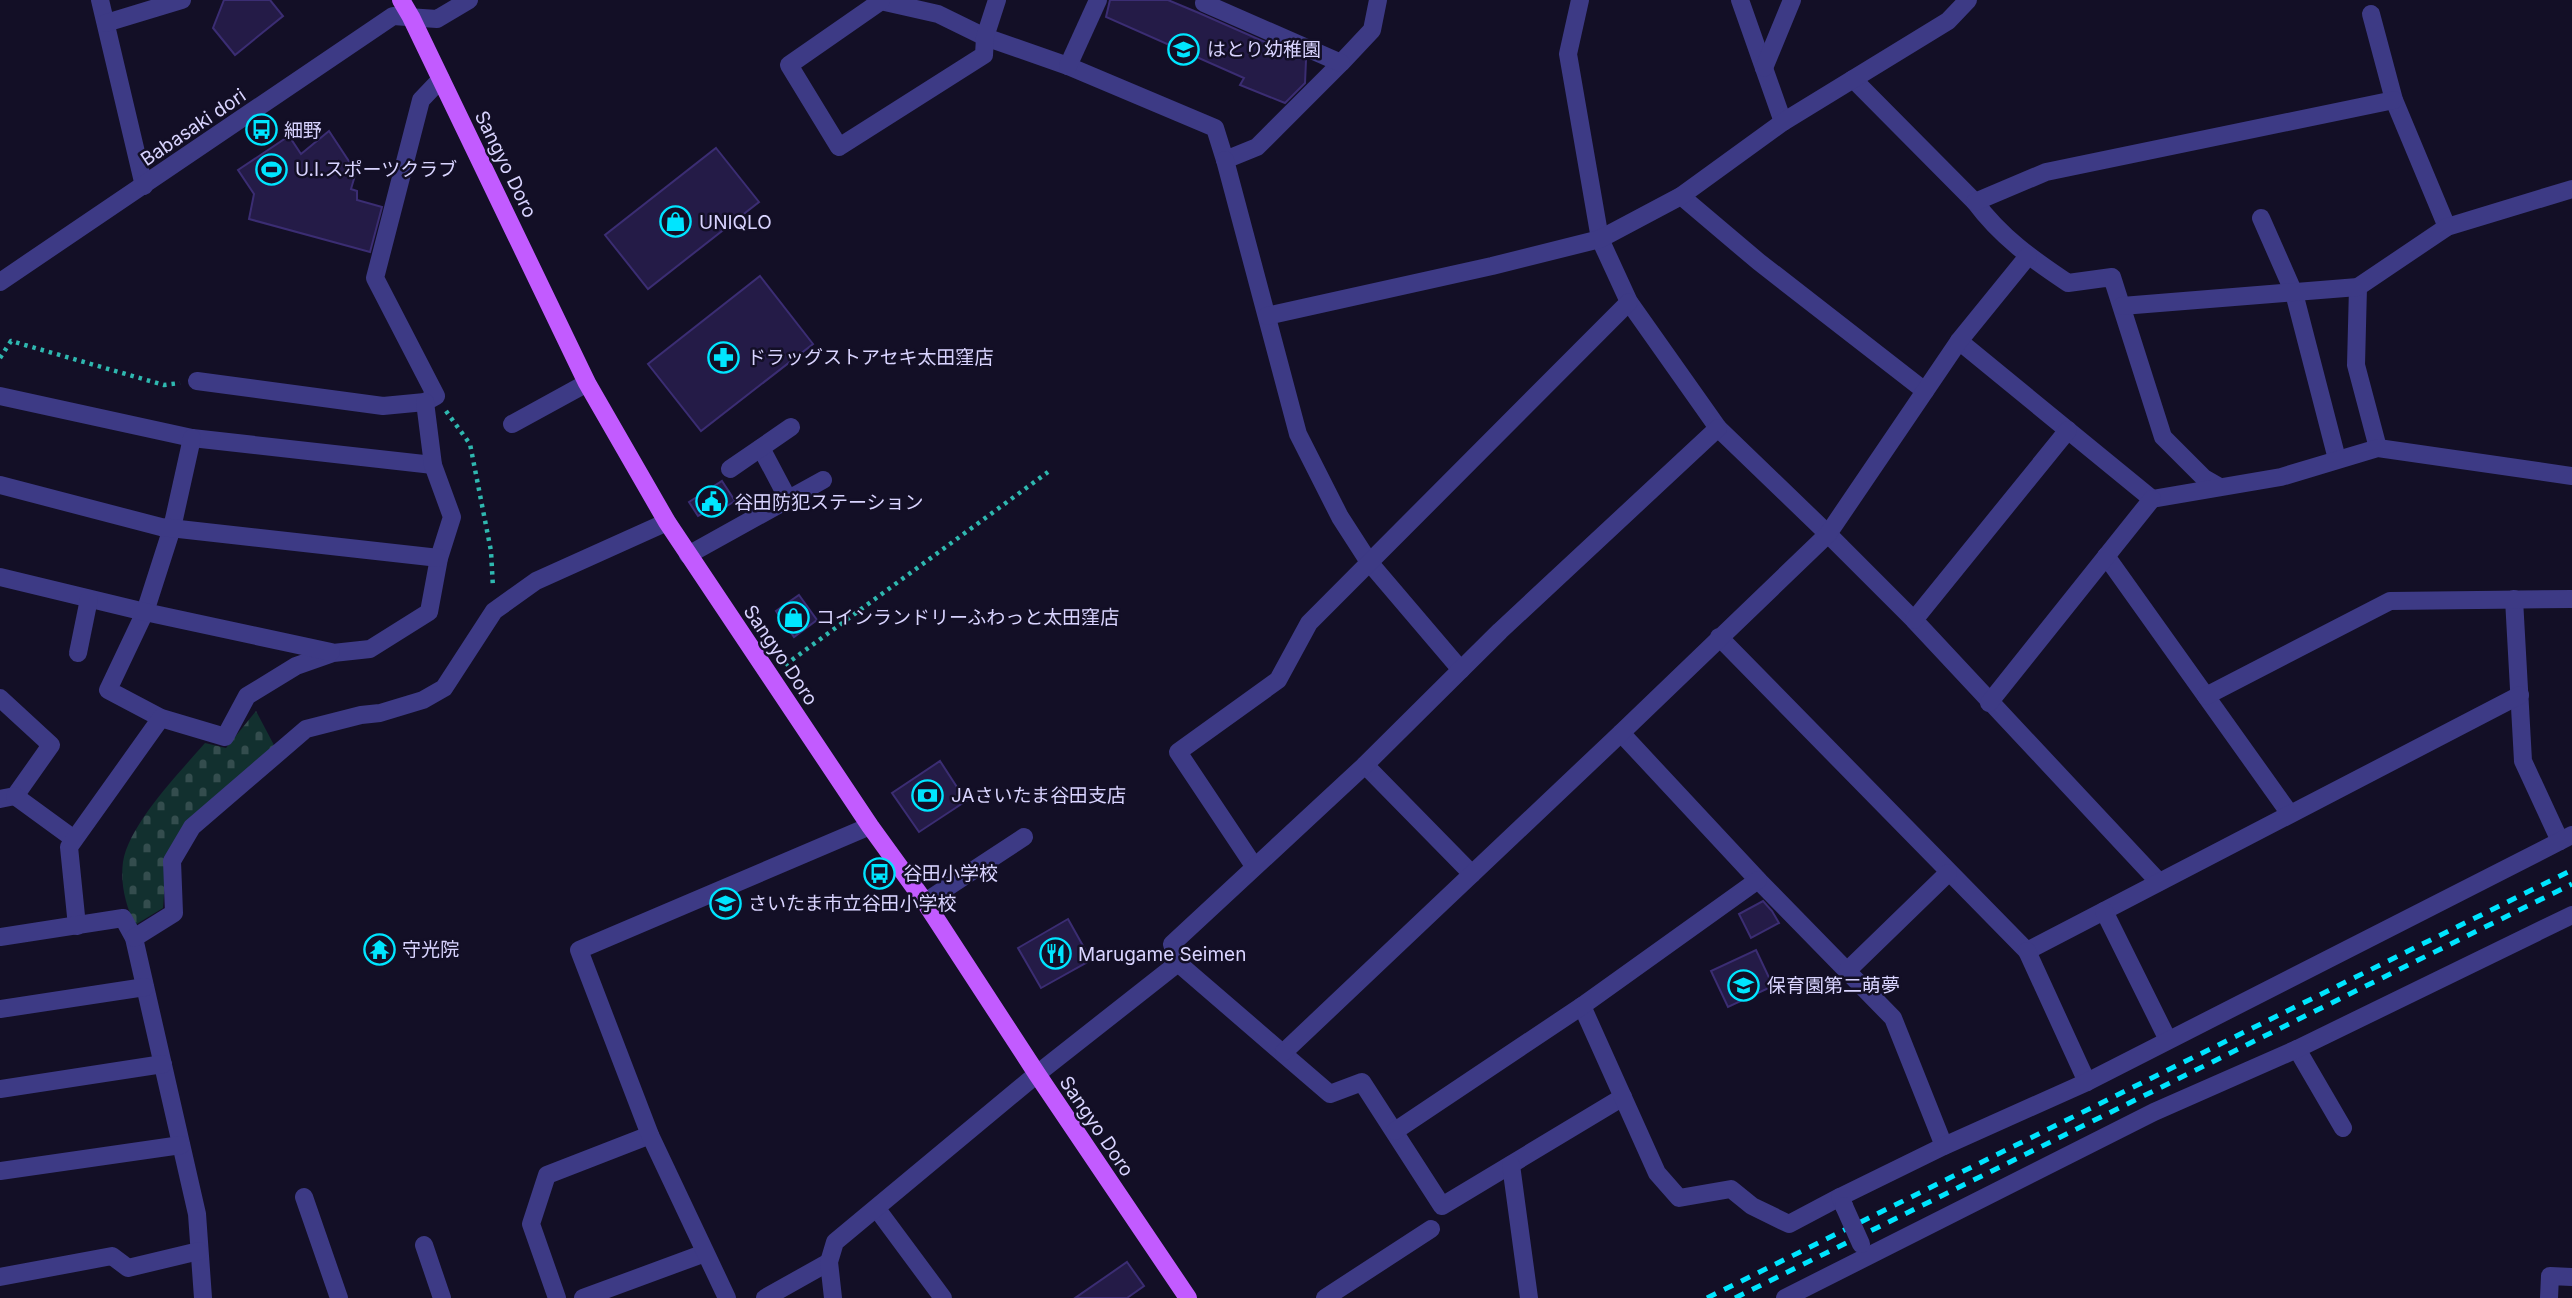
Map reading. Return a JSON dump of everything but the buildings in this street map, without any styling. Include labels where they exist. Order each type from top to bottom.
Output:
[{"type":"main road","name":"Sangyo Doro","points":[[401,0],[587,383],[667,522],[870,826],[925,902],[1188,1298]]},
{"type":"street","points":[[100,0],[144,186]]},
{"type":"street","points":[[106,23],[182,0]]},
{"type":"street","name":"Babasaki dori","points":[[0,282],[393,16],[437,19],[469,0]]},
{"type":"street","points":[[996,0],[985,37],[984,55],[839,147],[789,65],[879,1],[907,3],[938,14],[985,37],[1068,66],[1216,128],[1298,434],[1340,517],[1369,562],[1461,670]]},
{"type":"street","points":[[1068,66],[1098,0]]},
{"type":"street","points":[[1205,0],[1204,3],[1341,62]]},
{"type":"street","points":[[1225,160],[1257,147],[1372,30],[1378,0]]},
{"type":"street","points":[[1580,0],[1568,54],[1600,239],[1629,302],[1718,428],[1914,621],[2159,882]]},
{"type":"street","points":[[1740,0],[1783,122]]},
{"type":"street","points":[[1764,68],[1792,0]]},
{"type":"street","points":[[1267,316],[1600,239],[1681,195],[1783,122],[1948,21],[1968,0]]},
{"type":"street","points":[[2371,14],[2394,100],[2446,227]]},
{"type":"street","points":[[192,438],[172,528],[145,612],[108,690],[161,718],[225,737],[247,696],[296,666],[333,653],[370,649],[429,612],[439,558],[452,517],[433,465],[430,399],[375,278],[421,100],[441,79]]},
{"type":"street","points":[[1853,79],[1975,202],[1992,224],[2028,256],[2068,283],[2112,277],[2163,437],[2204,478],[2218,486]]},
{"type":"street","points":[[1975,202],[2046,172],[2394,100]]},
{"type":"street","points":[[2122,306],[2357,287],[2446,227],[2572,189]]},
{"type":"street","points":[[1681,195],[1759,262],[1925,391]]},
{"type":"street","points":[[2261,218],[2294,293],[2337,459]]},
{"type":"street","points":[[1284,1052],[1828,534],[1959,341],[2028,256]]},
{"type":"street","points":[[2357,287],[2356,365],[2378,449]]},
{"type":"street","points":[[1254,866],[1178,752],[1278,680],[1308,624],[1629,302]]},
{"type":"street","points":[[1959,341],[2152,499]]},
{"type":"street","points":[[197,381],[383,406],[430,399]]},
{"type":"street","points":[[512,425],[587,383]]},
{"type":"street","points":[[0,396],[192,438],[433,465]]},
{"type":"street","points":[[730,469],[792,427]]},
{"type":"street","points":[[1623,1097],[1442,1206],[1362,1082],[1330,1094],[1178,963],[1172,944],[1365,765],[1461,670],[1718,428]]},
{"type":"street","points":[[1914,621],[2068,430]]},
{"type":"street","points":[[761,448],[788,499]]},
{"type":"street","points":[[1989,703],[2152,499],[2281,477],[2378,449],[2572,476]]},
{"type":"street","points":[[688,555],[823,480]]},
{"type":"street","points":[[0,485],[172,528],[439,558]]},
{"type":"street","points":[[134,938],[173,913],[172,861],[192,827],[306,729],[380,713],[423,699],[444,688],[494,611],[536,582],[667,522]]},
{"type":"street","points":[[2106,556],[2290,814]]},
{"type":"street","points":[[0,577],[333,653]]},
{"type":"street","points":[[78,653],[89,599]]},
{"type":"street","points":[[2206,696],[2390,601],[2572,599]]},
{"type":"street","points":[[1582,1006],[1657,1173],[1679,1198],[1731,1189],[1752,1206],[1789,1224],[1842,1201],[1944,1146],[2087,1082],[2566,838],[2524,761],[2514,600]]},
{"type":"street","points":[[1719,637],[2027,951],[2087,1082]]},
{"type":"street","points":[[2027,951],[2520,695]]},
{"type":"street","points":[[0,698],[51,745],[8,798],[74,839]]},
{"type":"street","points":[[77,926],[69,847],[161,718]]},
{"type":"street","points":[[1622,733],[1758,880],[1893,1018],[1944,1146]]},
{"type":"street","points":[[1365,765],[1472,874]]},
{"type":"street","points":[[727,1298],[650,1135],[579,950],[870,826]]},
{"type":"street","points":[[925,902],[1024,837]]},
{"type":"street","points":[[1847,971],[1948,873]]},
{"type":"street","points":[[1395,1131],[1582,1006],[1758,880]]},
{"type":"street","points":[[2104,911],[2168,1040]]},
{"type":"street","points":[[1785,1298],[1864,1251],[2154,1112],[2297,1049],[2572,915]]},
{"type":"street","points":[[0,937],[123,918],[134,938],[197,1214],[203,1298]]},
{"type":"street","points":[[833,1298],[829,1262],[835,1242],[1037,1074],[1178,963]]},
{"type":"street","points":[[0,1009],[145,987]]},
{"type":"street","points":[[2297,1049],[2343,1128]]},
{"type":"street","points":[[0,1089],[163,1064]]},
{"type":"street","points":[[557,1298],[531,1224],[547,1175],[650,1135]]},
{"type":"street","points":[[0,1171],[181,1145]]},
{"type":"street","points":[[1511,1164],[1530,1298]]},
{"type":"street","points":[[304,1198],[339,1298]]},
{"type":"street","points":[[1842,1201],[1864,1251]]},
{"type":"street","points":[[877,1209],[943,1298]]},
{"type":"street","points":[[1325,1298],[1430,1229]]},
{"type":"street","points":[[424,1245],[442,1298]]},
{"type":"street","points":[[0,1277],[112,1256],[128,1268],[200,1251]]},
{"type":"street","points":[[583,1298],[705,1253]]},
{"type":"street","points":[[765,1298],[829,1262]]},
{"type":"street","points":[[2549,1298],[2550,1276],[2572,1277]]},
{"type":"path","points":[[0,358],[11,341],[164,385],[197,381]]},
{"type":"path","points":[[430,399],[470,444],[491,551],[494,611]]},
{"type":"path","points":[[770,676],[1048,472]]},
{"type":"green space","points":[[256,711],[275,747],[167,857],[163,908],[135,925],[124,895],[122,870],[127,847],[135,831],[157,799],[205,743],[226,748]]},
{"type":"railway","points":[[1707,1298],[2572,870]]},
{"type":"railway","points":[[1735,1298],[2572,884]]},
{"type":"place","name":"はとり幼稚園","points":[[1184,49]]},
{"type":"place","name":"細野","points":[[261,130]]},
{"type":"place","name":"U.I.スポーツクラブ","points":[[272,169]]},
{"type":"place","name":"UNIQLO","points":[[676,222]]},
{"type":"place","name":"ドラッグストアセキ太田窪店","points":[[724,357]]},
{"type":"place","name":"谷田防犯ステーション","points":[[711,502]]},
{"type":"place","name":"コインランドリーふわっと太田窪店","points":[[793,617]]},
{"type":"place","name":"JAさいたま谷田支店","points":[[928,795]]},
{"type":"place","name":"谷田小学校","points":[[880,873]]},
{"type":"place","name":"さいたま市立谷田小学校","points":[[725,903]]},
{"type":"place","name":"守光院","points":[[379,949]]},
{"type":"place","name":"Marugame Seimen","points":[[1055,954]]},
{"type":"place","name":"保育園第二萌夢","points":[[1744,985]]}]
